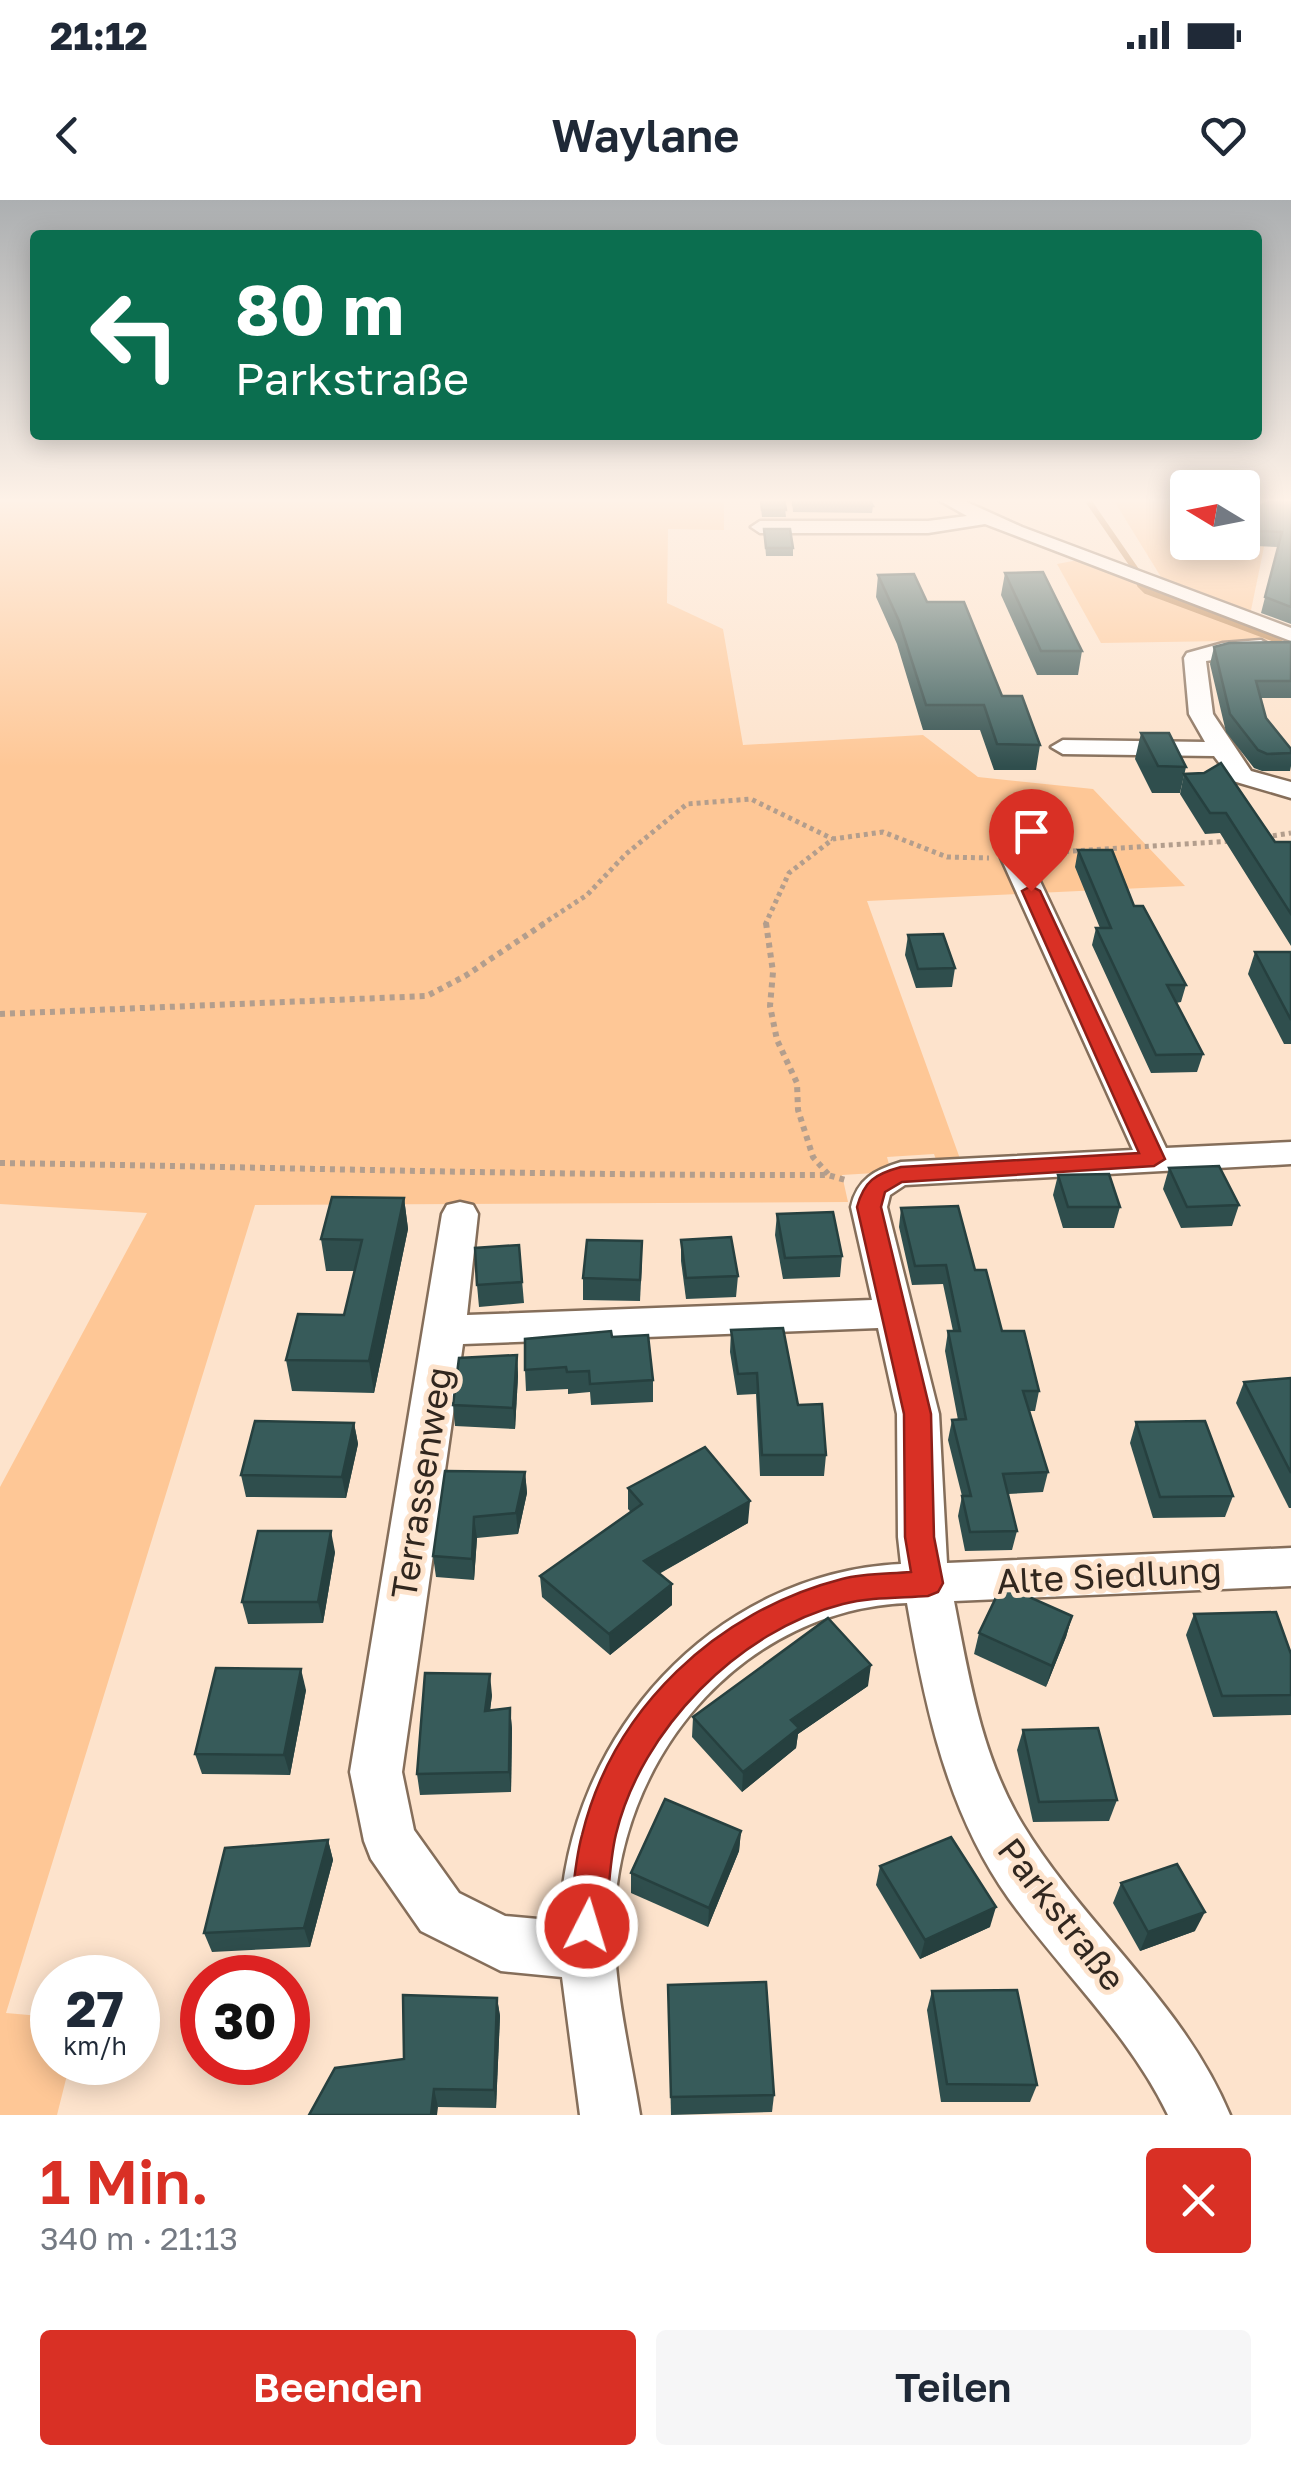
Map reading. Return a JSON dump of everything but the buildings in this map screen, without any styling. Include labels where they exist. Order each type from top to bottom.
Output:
[{"type":"street","points":[[1155,588],[1284,643]]},
{"type":"street","points":[[1284,643],[1222,649],[1195,658],[1202,714],[1221,749],[1242,776],[1291,790]]},
{"type":"street","points":[[1063,747],[1221,749]]},
{"type":"street","points":[[1016,858],[1154,1159]]},
{"type":"street","points":[[874,1188],[901,1174],[1291,1152]]},
{"type":"street","name":"Parkstraße","points":[[874,1188],[869,1207],[918,1414],[920,1537],[958,1740],[986,1814],[1026,1878],[1122,1990],[1168,2054],[1200,2115]]},
{"type":"street","points":[[445,1330],[460,1214]]},
{"type":"street","name":"Terrassenweg","points":[[587,1952],[501,1943],[440,1912],[390,1841],[376,1772],[445,1330],[895,1313]]},
{"type":"street","name":"Alte Siedlung","points":[[928,1583],[1291,1566]]},
{"type":"street","points":[[610,2115],[587,1952],[588,1900],[599,1834],[619,1780],[648,1726],[679,1686],[735,1641],[797,1607],[844,1590],[928,1583]]},
{"type":"path","points":[[0,1014],[427,996],[465,976],[587,895],[626,854],[687,804],[751,799],[833,839]]},
{"type":"path","points":[[828,1175],[812,1158],[798,1110],[797,1083],[777,1040],[770,1006],[773,972],[765,924],[788,873],[833,839],[883,832],[946,857],[1016,858],[1038,853],[1243,840]]},
{"type":"path","points":[[1257,838],[1291,833]]},
{"type":"path","points":[[0,1162],[465,1169],[614,1176],[828,1175],[874,1188]]},
{"type":"shaded area","points":[[0,588],[667,588],[667,603],[723,629],[743,745],[923,735],[978,777],[1093,789],[1185,886],[867,901],[963,1167],[939,1168],[934,1154],[887,1157],[891,1172],[842,1175],[848,1202],[255,1205],[6,2013],[30,2015],[30,2085],[64,2085],[57,2115],[0,2115],[0,1487],[147,1213],[0,1204]]},
{"type":"shaded area","points":[[1071,588],[1152,588],[1286,640],[1101,643]]},
{"type":"shaded area","points":[[1181,588],[1256,588],[1250,615]]},
{"type":"waterway","points":[[1143,588],[1291,649]]},
{"type":"route","points":[[587,1926],[599,1834],[619,1780],[648,1726],[679,1686],[735,1641],[797,1607],[844,1590],[928,1583],[920,1537],[918,1414],[869,1207],[874,1188],[901,1174],[1154,1159],[1031,891]]}]
